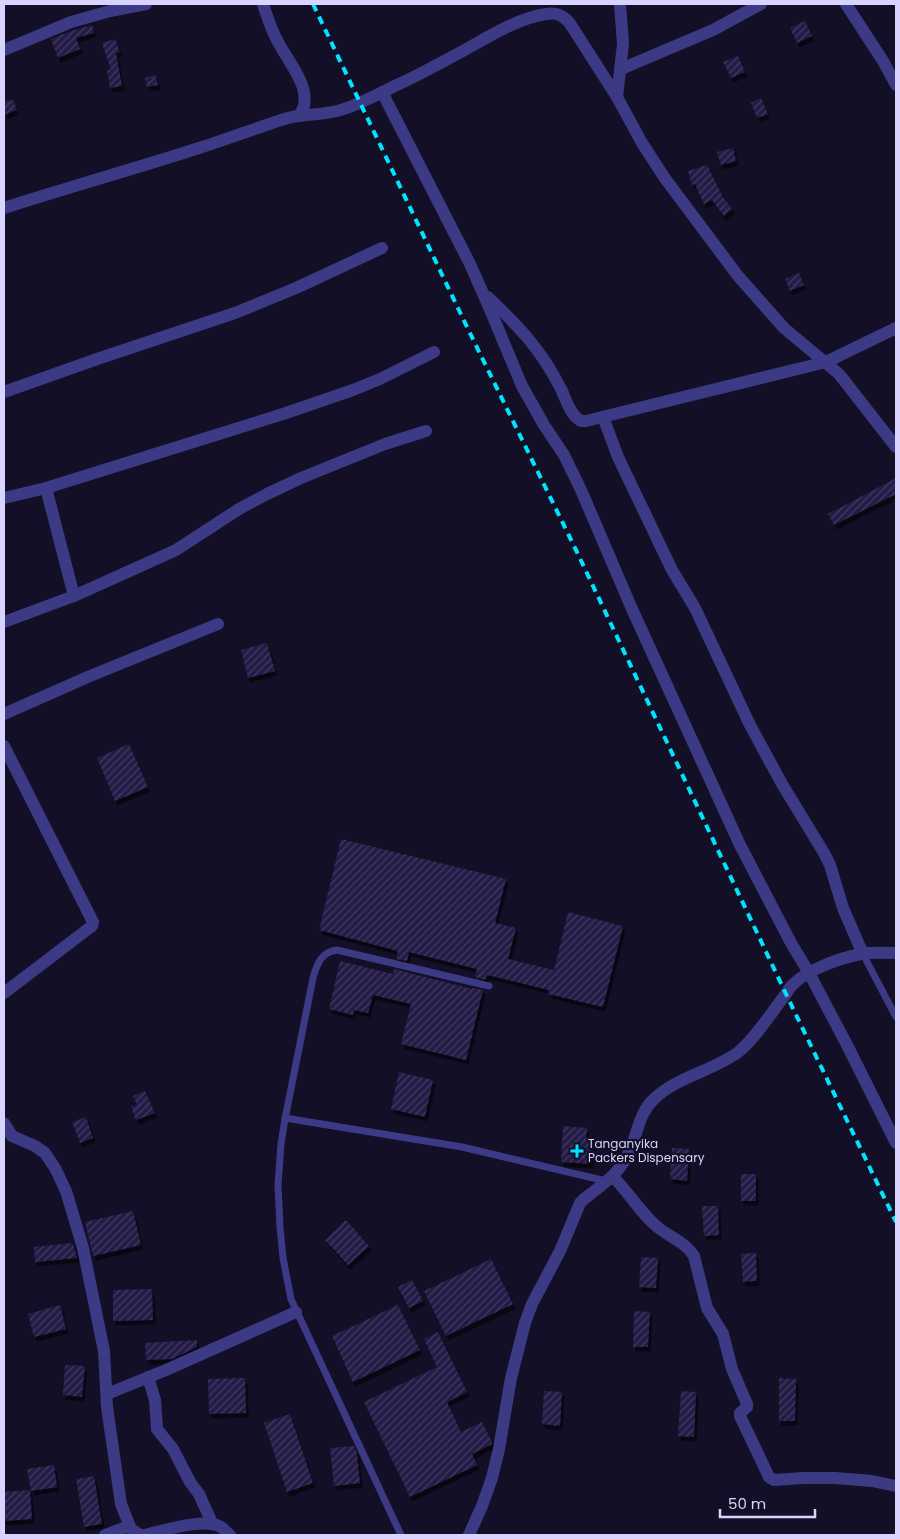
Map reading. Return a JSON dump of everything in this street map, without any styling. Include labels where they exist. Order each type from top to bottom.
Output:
[{"type":"street","points":[[4,50],[71,22],[110,11],[146,4]]},
{"type":"street","points":[[263,4],[278,42],[305,92],[305,105],[300,114]]},
{"type":"street","points":[[617,97],[623,44],[620,4]]},
{"type":"street","points":[[621,69],[714,30],[761,4]]},
{"type":"street","points":[[846,4],[896,85]]},
{"type":"street","points":[[4,208],[198,148],[282,119],[300,114],[323,114],[341,110],[382,92],[503,29],[527,19],[546,14],[564,16],[617,97],[642,143],[664,177],[738,276],[784,328],[826,362],[850,386],[896,447]]},
{"type":"street","points":[[382,92],[483,292],[522,386],[564,455],[581,490],[632,609],[729,821],[787,937],[809,973],[896,1143]]},
{"type":"street","points":[[4,392],[235,313],[296,288],[382,248]]},
{"type":"street","points":[[483,292],[529,338],[548,366],[577,419],[581,421],[826,362],[896,328]]},
{"type":"street","points":[[4,498],[46,488],[269,419],[380,379],[434,352]]},
{"type":"street","points":[[604,417],[618,456],[672,570],[695,608],[750,724],[782,784],[830,865],[843,908],[863,954]]},
{"type":"street","points":[[4,622],[74,596],[176,550],[239,509],[267,494],[361,454],[426,431]]},
{"type":"street","points":[[46,488],[74,596]]},
{"type":"street","points":[[4,714],[90,676],[218,624]]},
{"type":"street","points":[[4,746],[94,922],[92,926],[4,993]]},
{"type":"street","points":[[469,1535],[482,1506],[494,1471],[511,1378],[528,1313],[560,1251],[580,1203],[619,1170],[630,1150],[648,1105],[666,1090],[740,1051],[795,981],[809,973],[849,957],[863,954],[896,953]]},
{"type":"street","points":[[4,1122],[8,1139],[36,1146],[45,1154],[55,1168],[66,1191],[83,1248],[104,1351],[114,1462],[121,1504],[129,1526],[135,1532],[144,1535],[193,1524],[212,1523],[222,1527],[230,1535]]},
{"type":"street","points":[[610,1179],[650,1220],[682,1243],[694,1256],[708,1308],[723,1334],[732,1369],[748,1404],[740,1413],[740,1416],[769,1477],[774,1480],[835,1478],[872,1481],[896,1486]]},
{"type":"street","points":[[107,1394],[296,1312]]},
{"type":"street","points":[[148,1377],[155,1400],[156,1429],[169,1443],[183,1470],[199,1494],[212,1523]]},
{"type":"street","points":[[106,1535],[129,1526]]},
{"type":"lane","points":[[401,1535],[291,1299],[280,1227],[278,1185],[285,1118],[313,978],[317,963],[327,952],[337,950],[357,954],[489,986]]},
{"type":"lane","points":[[863,954],[896,1017]]},
{"type":"lane","points":[[285,1118],[462,1146],[610,1179]]},
{"type":"building","points":[[805,21],[812,36],[797,43],[790,28]]},
{"type":"building","points":[[92,25],[94,33],[76,38],[80,49],[58,58],[51,39]]},
{"type":"building","points":[[115,39],[120,52],[116,53],[122,86],[110,88],[107,70],[111,70],[102,43]]},
{"type":"building","points":[[738,56],[745,72],[731,78],[723,62]]},
{"type":"building","points":[[155,75],[158,85],[147,87],[145,78]]},
{"type":"building","points":[[761,98],[768,114],[757,118],[751,103]]},
{"type":"building","points":[[13,100],[17,110],[4,115],[4,101]]},
{"type":"building","points":[[733,148],[736,161],[721,165],[717,152]]},
{"type":"building","points":[[707,165],[723,197],[732,209],[724,216],[712,200],[704,204],[695,184],[692,185],[688,171]]},
{"type":"building","points":[[799,273],[804,285],[790,291],[785,279]]},
{"type":"building","points":[[896,478],[896,494],[834,525],[828,514]]},
{"type":"building","points":[[267,643],[275,671],[248,678],[241,650]]},
{"type":"building","points":[[129,744],[148,787],[115,801],[97,758]]},
{"type":"building","points":[[341,839],[506,879],[495,923],[516,928],[508,959],[554,970],[568,912],[623,926],[603,1007],[548,994],[549,990],[496,977],[487,975],[485,980],[475,977],[477,969],[409,952],[407,961],[396,959],[398,951],[319,930]]},
{"type":"building","points":[[340,961],[393,974],[394,969],[472,989],[483,990],[466,1060],[401,1044],[411,1004],[373,995],[368,1013],[354,1010],[353,1015],[329,1009]]},
{"type":"building","points":[[399,1072],[433,1080],[425,1117],[391,1109]]},
{"type":"building","points":[[145,1091],[155,1113],[136,1120],[131,1107],[137,1105],[133,1096]]},
{"type":"building","points":[[86,1117],[93,1138],[80,1143],[72,1122]]},
{"type":"building","name":"Tanganyika Packers Dispensary","points":[[563,1126],[587,1128],[586,1140],[593,1141],[591,1164],[561,1162]]},
{"type":"building","points":[[672,1148],[689,1149],[687,1181],[670,1179]]},
{"type":"building","points":[[741,1174],[756,1174],[756,1201],[741,1201]]},
{"type":"building","points":[[702,1206],[718,1206],[719,1235],[704,1236]]},
{"type":"building","points":[[133,1211],[141,1245],[93,1256],[85,1222]]},
{"type":"building","points":[[346,1220],[369,1246],[348,1265],[325,1240]]},
{"type":"building","points":[[73,1243],[77,1258],[35,1262],[34,1247]]},
{"type":"building","points":[[756,1253],[757,1281],[743,1282],[741,1254]]},
{"type":"building","points":[[641,1257],[658,1258],[656,1288],[639,1287]]},
{"type":"building","points":[[491,1259],[513,1304],[446,1336],[424,1291]]},
{"type":"building","points":[[412,1280],[423,1301],[409,1308],[398,1287]]},
{"type":"building","points":[[152,1289],[153,1320],[113,1321],[113,1290]]},
{"type":"building","points":[[60,1305],[66,1329],[34,1337],[28,1314]]},
{"type":"building","points":[[398,1305],[420,1350],[353,1382],[332,1336]]},
{"type":"building","points":[[634,1311],[650,1312],[648,1347],[633,1347]]},
{"type":"building","points":[[438,1332],[467,1392],[447,1402],[461,1432],[482,1422],[492,1444],[472,1454],[477,1465],[410,1497],[364,1402],[437,1367],[424,1339]]},
{"type":"building","points":[[197,1340],[197,1347],[172,1359],[146,1360],[145,1343]]},
{"type":"building","points":[[65,1365],[85,1366],[82,1397],[63,1395]]},
{"type":"building","points":[[245,1378],[246,1413],[209,1414],[208,1379]]},
{"type":"building","points":[[779,1378],[796,1379],[795,1421],[779,1421]]},
{"type":"building","points":[[544,1391],[562,1392],[560,1426],[542,1424]]},
{"type":"building","points":[[681,1391],[696,1392],[694,1437],[678,1436]]},
{"type":"building","points":[[290,1414],[313,1483],[287,1492],[264,1423]]},
{"type":"building","points":[[354,1446],[357,1453],[360,1483],[334,1486],[330,1448]]},
{"type":"building","points":[[54,1465],[57,1487],[31,1491],[27,1469]]},
{"type":"building","points":[[94,1476],[102,1524],[84,1527],[76,1479]]},
{"type":"building","points":[[30,1490],[32,1519],[4,1521],[4,1492]]},
{"type":"railway","points":[[313,4],[896,1222]]},
{"type":"place","name":"Tanganyika Packers Dispensary","points":[[577,1151]]}]
